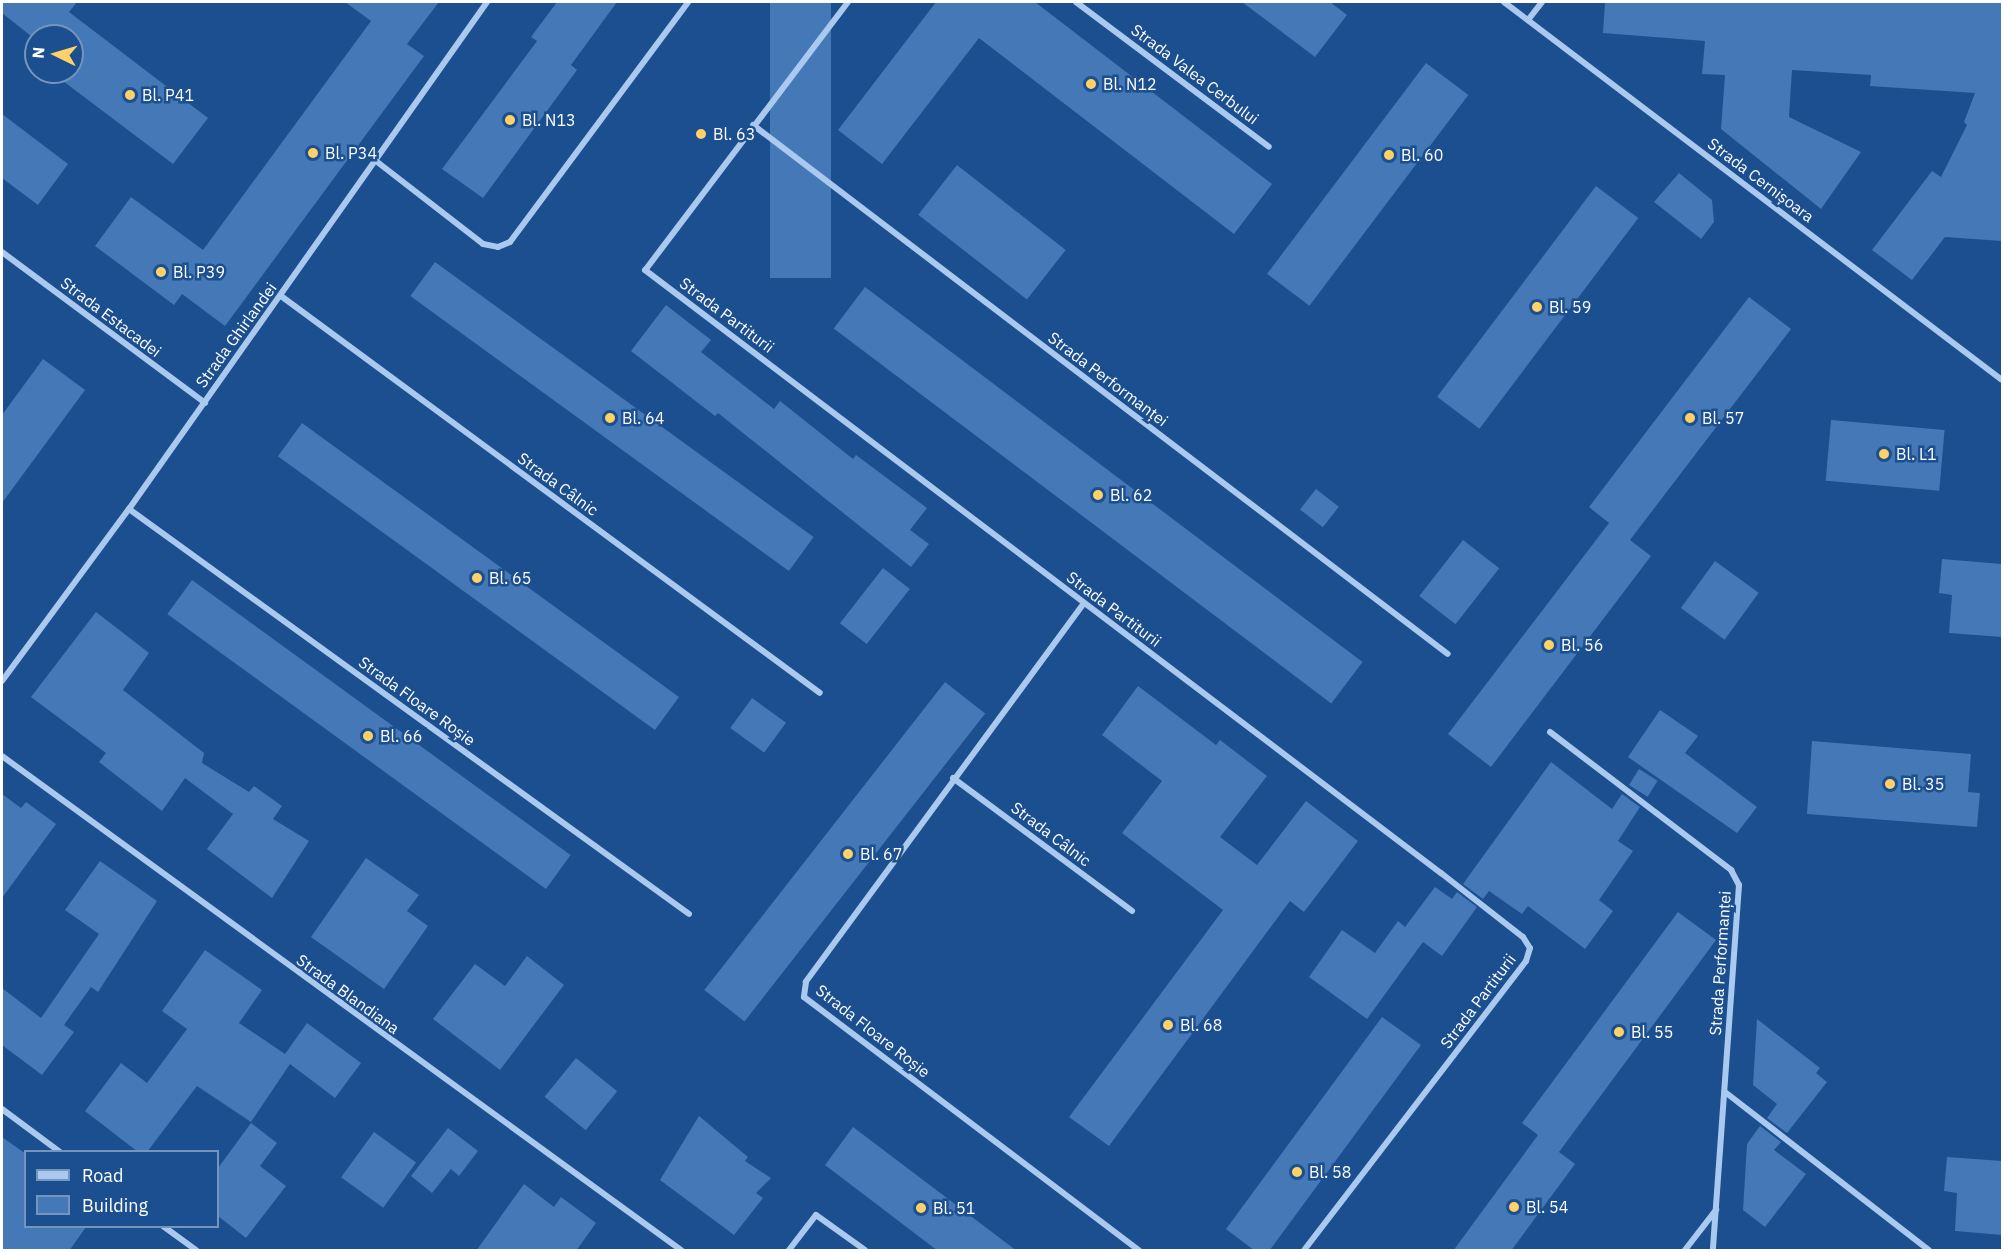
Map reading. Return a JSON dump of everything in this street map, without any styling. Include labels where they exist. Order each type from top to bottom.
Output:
[{"type":"street","name":"Strada Ghirlandei","points":[[2,681],[129,509],[487,2]]},
{"type":"street","points":[[376,161],[483,244],[498,247],[510,243],[688,2]]},
{"type":"street","name":"Strada Partiturii","points":[[848,2],[645,270],[1441,873],[1523,937],[1530,948],[1526,961],[1304,1251]]},
{"type":"street","name":"Strada Valea Cerbului","points":[[1076,2],[1269,147]]},
{"type":"street","name":"Strada Cernișoara","points":[[1504,2],[2002,380]]},
{"type":"street","points":[[1528,20],[1542,2]]},
{"type":"street","name":"Strada Performanței","points":[[753,125],[1448,654]]},
{"type":"street","name":"Strada Estacadei","points":[[2,252],[204,403]]},
{"type":"street","name":"Strada Câlnic","points":[[280,296],[820,693]]},
{"type":"street","name":"Strada Floare Roșie","points":[[129,509],[689,914]]},
{"type":"street","name":"Strada Floare Roșie","points":[[1084,603],[953,778],[806,982],[804,997],[1138,1251]]},
{"type":"street","name":"Strada Performanței","points":[[1550,732],[1736,877],[1739,895],[1713,1251]]},
{"type":"street","name":"Strada Blandiana","points":[[2,756],[681,1251]]},
{"type":"street","name":"Strada Câlnic","points":[[953,778],[1132,911]]},
{"type":"street","points":[[1725,1092],[1929,1251]]},
{"type":"street","points":[[2,1109],[57,1150]]},
{"type":"street","points":[[1685,1251],[1716,1210]]},
{"type":"street","points":[[789,1251],[816,1215],[865,1251]]},
{"type":"street","points":[[164,1228],[196,1251]]},
{"type":"building","name":"Bl. P41","points":[[2,2],[77,2],[69,12],[208,118],[173,164],[67,84],[84,84],[84,24],[24,24],[24,30],[2,13]]},
{"type":"building","name":"Bl. P34","points":[[345,2],[439,2],[407,44],[424,56],[225,326],[182,294],[174,305],[95,246],[131,197],[203,250],[371,21]]},
{"type":"building","name":"Bl. N13","points":[[557,2],[617,2],[571,65],[577,70],[483,198],[442,169],[537,41],[531,37]]},
{"type":"building","points":[[770,2],[831,2],[831,278],[770,278]]},
{"type":"building","name":"Bl. N12","points":[[936,2],[1035,2],[1272,184],[1234,234],[979,38],[882,164],[838,130]]},
{"type":"building","points":[[1242,2],[1330,2],[1347,15],[1315,57]]},
{"type":"building","points":[[1605,2],[2002,2],[2002,241],[1945,237],[1912,280],[1872,250],[1932,171],[1941,177],[1967,125],[1964,122],[1975,93],[1870,86],[1871,75],[1792,70],[1789,117],[1861,152],[1821,209],[1721,129],[1725,75],[1702,74],[1705,41],[1603,33]]},
{"type":"building","name":"Bl. 60","points":[[1426,63],[1468,95],[1309,306],[1267,274]]},
{"type":"building","points":[[2,114],[68,164],[38,205],[2,178]]},
{"type":"building","points":[[957,165],[1066,250],[1027,300],[918,215]]},
{"type":"building","points":[[1679,173],[1712,200],[1714,222],[1701,239],[1654,202]]},
{"type":"building","name":"Bl. 59","points":[[1596,186],[1638,218],[1479,429],[1437,397]]},
{"type":"building","name":"Bl. 64","points":[[435,262],[814,537],[789,571],[410,296]]},
{"type":"building","name":"Bl. 62","points":[[865,287],[1363,662],[1331,703],[834,329]]},
{"type":"building","points":[[1749,297],[1791,329],[1630,540],[1651,556],[1491,767],[1448,734],[1609,523],[1589,507]]},
{"type":"building","points":[[666,305],[711,340],[701,352],[774,409],[780,401],[853,459],[856,455],[927,508],[910,530],[929,544],[911,567],[718,413],[715,416],[631,351]]},
{"type":"building","points":[[43,359],[85,390],[2,503],[2,415]]},
{"type":"building","name":"Bl. L1","points":[[1831,420],[1945,430],[1939,491],[1826,481]]},
{"type":"building","name":"Bl. 65","points":[[302,423],[679,697],[655,730],[278,456]]},
{"type":"building","points":[[1316,489],[1339,507],[1323,527],[1300,509]]},
{"type":"building","points":[[1463,540],[1499,568],[1456,624],[1419,596]]},
{"type":"building","points":[[1942,559],[2002,564],[2002,637],[1949,633],[1952,595],[1939,593]]},
{"type":"building","points":[[1715,561],[1759,593],[1725,640],[1681,608]]},
{"type":"building","points":[[883,568],[910,589],[867,644],[840,623]]},
{"type":"building","name":"Bl. 66","points":[[192,580],[571,855],[546,889],[167,614]]},
{"type":"building","points":[[96,612],[149,653],[123,690],[204,753],[202,763],[249,792],[254,786],[282,806],[273,819],[309,841],[272,898],[207,849],[233,814],[185,778],[162,811],[99,762],[106,753],[31,697]]},
{"type":"building","name":"Bl. 67","points":[[945,682],[985,713],[744,1022],[704,990]]},
{"type":"building","points":[[1138,686],[1216,745],[1220,740],[1267,776],[1220,837],[1257,865],[1306,801],[1358,841],[1304,912],[1290,901],[1109,1146],[1069,1117],[1223,910],[1122,833],[1162,781],[1102,735]]},
{"type":"building","points":[[752,698],[786,723],[764,753],[730,728]]},
{"type":"building","points":[[1660,710],[1698,736],[1685,753],[1757,807],[1737,833],[1628,757]]},
{"type":"building","name":"Bl. 35","points":[[1812,741],[1971,754],[1968,792],[1980,793],[1977,827],[1807,814]]},
{"type":"building","points":[[1551,762],[1612,809],[1622,794],[1640,807],[1618,841],[1633,851],[1599,900],[1613,911],[1585,949],[1528,906],[1522,914],[1489,891],[1483,899],[1463,884]]},
{"type":"building","points":[[1639,769],[1658,781],[1648,797],[1629,785]]},
{"type":"building","points":[[2,794],[21,808],[26,802],[56,824],[2,898]]},
{"type":"building","points":[[366,858],[419,895],[407,911],[428,926],[384,989],[311,937]]},
{"type":"building","points":[[100,861],[157,901],[98,992],[91,987],[64,1025],[74,1032],[42,1075],[2,1045],[2,988],[41,1018],[99,934],[65,910]]},
{"type":"building","points":[[1435,887],[1452,899],[1457,892],[1477,907],[1442,956],[1423,942],[1367,1019],[1309,977],[1342,930],[1375,953],[1398,921],[1405,927]]},
{"type":"building","name":"Bl. 55","points":[[1678,912],[1716,940],[1559,1152],[1575,1164],[1511,1251],[1453,1251],[1538,1135],[1522,1123]]},
{"type":"building","points":[[205,950],[262,990],[239,1023],[285,1054],[307,1023],[361,1063],[335,1098],[290,1064],[251,1122],[197,1086],[149,1150],[135,1150],[85,1111],[121,1063],[147,1083],[187,1029],[162,1011]]},
{"type":"building","points":[[527,956],[564,985],[500,1070],[433,1019],[475,964],[505,986]]},
{"type":"building","name":"Bl. 58","points":[[1382,1017],[1421,1045],[1269,1251],[1255,1251],[1226,1229]]},
{"type":"building","points":[[1757,1019],[1820,1068],[1816,1073],[1827,1082],[1787,1133],[1767,1118],[1777,1104],[1753,1085]]},
{"type":"building","points":[[576,1058],[617,1091],[586,1130],[545,1097]]},
{"type":"building","points":[[699,1116],[748,1157],[745,1161],[771,1178],[756,1193],[763,1198],[734,1235],[660,1180]]},
{"type":"building","points":[[251,1123],[277,1143],[260,1166],[286,1186],[246,1238],[219,1217],[219,1167]]},
{"type":"building","points":[[1760,1126],[1781,1142],[1774,1150],[1806,1174],[1765,1227],[1743,1210],[1747,1144]]},
{"type":"building","name":"Bl. 51","points":[[853,1127],[1017,1251],[938,1251],[825,1165]]},
{"type":"building","points":[[448,1128],[478,1151],[459,1176],[451,1169],[432,1193],[411,1176]]},
{"type":"building","points":[[374,1132],[416,1163],[383,1208],[341,1177]]},
{"type":"building","points":[[2,1137],[24,1153],[24,1228],[85,1228],[69,1251],[2,1251]]},
{"type":"building","points":[[1947,1157],[2002,1161],[2002,1235],[1955,1231],[1957,1193],[1944,1191]]},
{"type":"building","points":[[524,1184],[554,1207],[561,1197],[596,1223],[576,1251],[476,1251]]},
{"type":"place","name":"Bl. N12","points":[[1091,84]]},
{"type":"place","name":"Bl. P41","points":[[130,95]]},
{"type":"place","name":"Bl. N13","points":[[510,120]]},
{"type":"place","name":"Bl. 63","points":[[701,134]]},
{"type":"place","name":"Bl. P34","points":[[313,153]]},
{"type":"place","name":"Bl. 60","points":[[1389,155]]},
{"type":"place","name":"Bl. P39","points":[[161,272]]},
{"type":"place","name":"Bl. 59","points":[[1537,307]]},
{"type":"place","name":"Bl. 64","points":[[610,418]]},
{"type":"place","name":"Bl. 57","points":[[1690,418]]},
{"type":"place","name":"Bl. L1","points":[[1884,454]]},
{"type":"place","name":"Bl. 62","points":[[1098,495]]},
{"type":"place","name":"Bl. 65","points":[[477,578]]},
{"type":"place","name":"Bl. 56","points":[[1549,645]]},
{"type":"place","name":"Bl. 66","points":[[368,736]]},
{"type":"place","name":"Bl. 35","points":[[1890,784]]},
{"type":"place","name":"Bl. 67","points":[[848,854]]},
{"type":"place","name":"Bl. 68","points":[[1168,1025]]},
{"type":"place","name":"Bl. 55","points":[[1619,1032]]},
{"type":"place","name":"Bl. 58","points":[[1297,1172]]},
{"type":"place","name":"Bl. 54","points":[[1514,1207]]},
{"type":"place","name":"Bl. 51","points":[[921,1208]]}]
